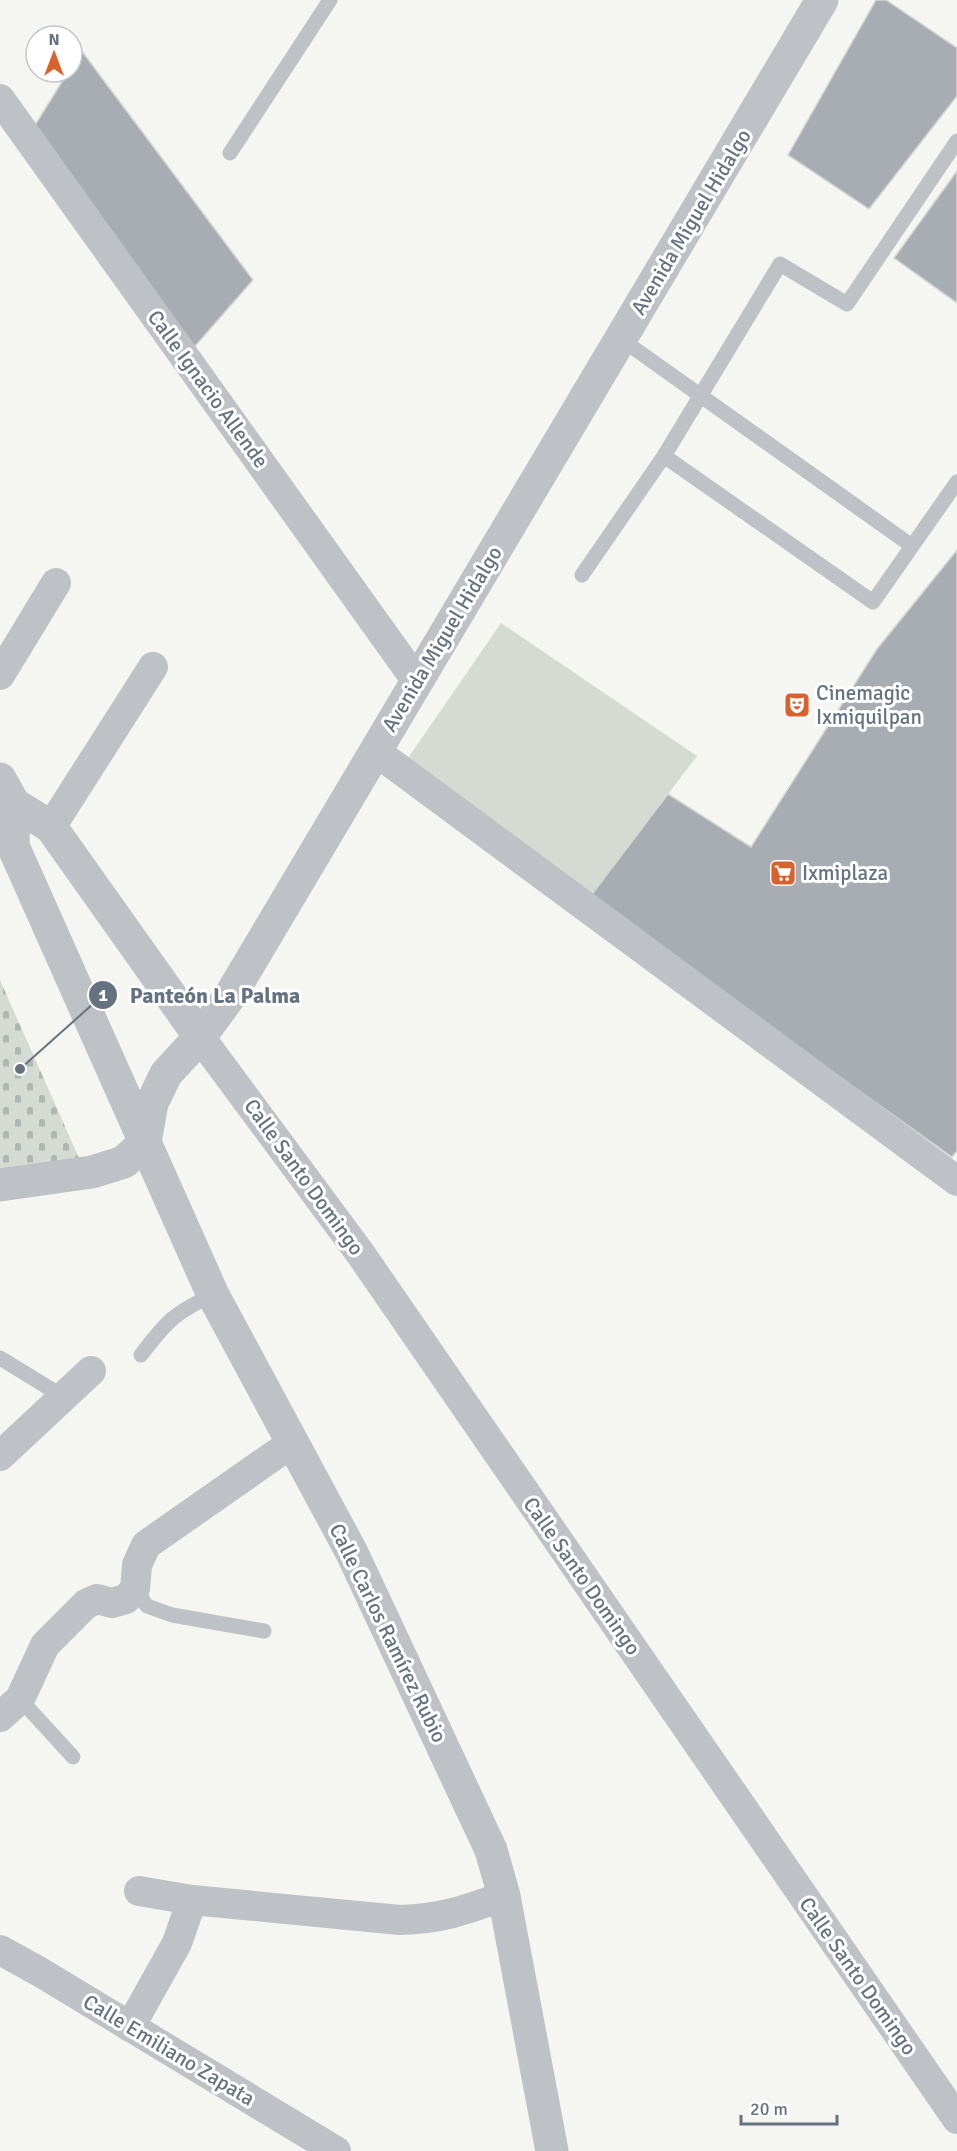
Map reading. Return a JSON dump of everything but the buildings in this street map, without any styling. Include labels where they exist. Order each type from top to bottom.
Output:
[{"type":"street","name":"Avenida Miguel Hidalgo","points":[[145,1142],[152,1103],[166,1074],[200,1037],[230,996],[822,0]]},
{"type":"street","name":"Calle Ignacio Allende","points":[[0,99],[416,680]]},
{"type":"street","points":[[0,675],[56,583]]},
{"type":"street","points":[[51,826],[153,667]]},
{"type":"street","points":[[375,751],[957,1181]]},
{"type":"street","points":[[7,792],[51,826],[200,1037]]},
{"type":"street","name":"Calle Carlos Ramírez Rubio","points":[[7,792],[13,846],[213,1295],[357,1563],[491,1850],[504,1896],[552,2151]]},
{"type":"street","name":"Calle Santo Domingo","points":[[200,1037],[360,1253],[957,2119]]},
{"type":"street","points":[[0,1185],[92,1172],[124,1162],[145,1142]]},
{"type":"street","points":[[0,1456],[91,1371]]},
{"type":"street","points":[[10,1708],[45,1645],[86,1604],[97,1599],[112,1603],[126,1599],[135,1589],[137,1565],[146,1545],[292,1443]]},
{"type":"street","points":[[139,1891],[192,1900],[400,1920],[428,1920],[504,1896]]},
{"type":"street","points":[[130,2026],[177,1943],[192,1900]]},
{"type":"street","name":"Calle Emiliano Zapata","points":[[0,1950],[336,2151]]},
{"type":"lane","points":[[230,153],[330,0]]},
{"type":"lane","points":[[582,575],[664,456],[780,264],[847,304],[957,141]]},
{"type":"lane","points":[[621,339],[912,546]]},
{"type":"lane","points":[[664,456],[873,602],[957,482]]},
{"type":"lane","points":[[141,1355],[166,1322],[188,1306],[213,1295]]},
{"type":"lane","points":[[0,1358],[62,1396]]},
{"type":"lane","points":[[135,1589],[147,1606],[172,1615],[264,1631]]},
{"type":"lane","points":[[10,1708],[73,1757]]},
{"type":"green space","points":[[501,623],[697,756],[589,898],[404,764]]},
{"type":"green space","points":[[0,980],[79,1158],[0,1169]]},
{"type":"place","name":"Cinemagic Ixmiquilpan","points":[[797,705]]},
{"type":"place","name":"Ixmiplaza","points":[[783,873]]},
{"type":"place","name":"Panteón La Palma","points":[[20,1069]]}]
